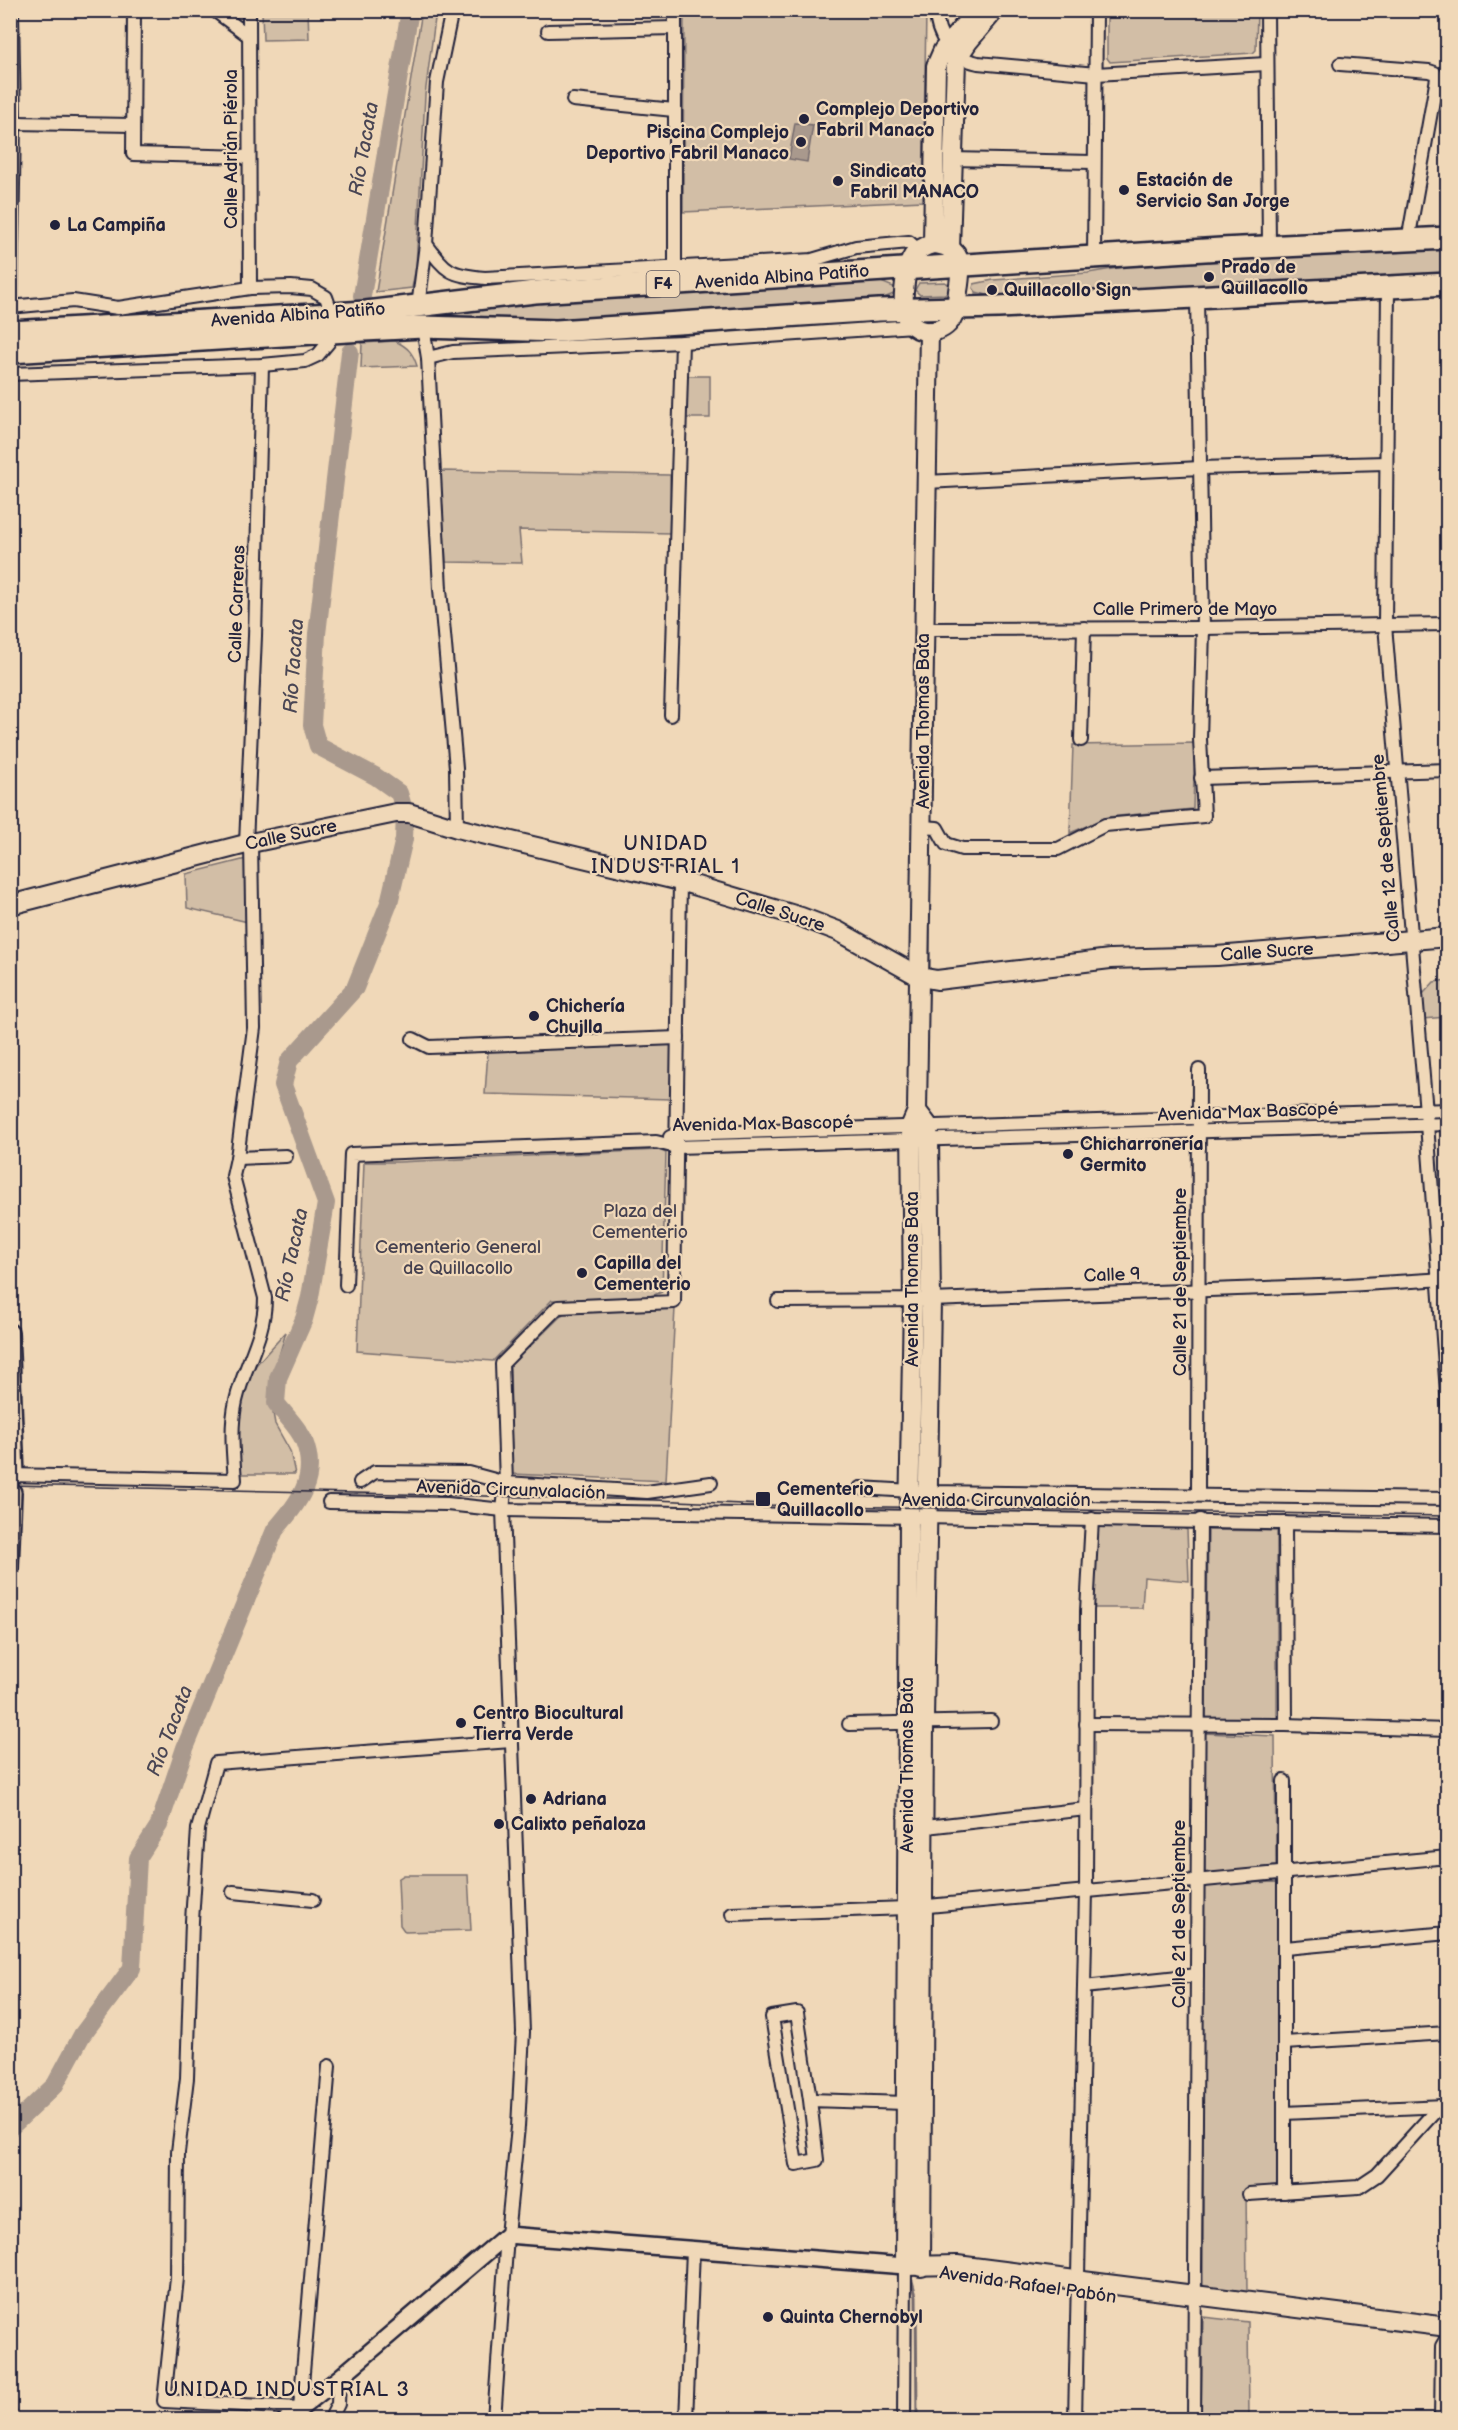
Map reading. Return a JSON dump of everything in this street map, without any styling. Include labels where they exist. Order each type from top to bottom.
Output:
[{"type":"highway","name":"Avenida Albina Patiño","points":[[10,352],[421,317],[535,292],[927,253],[962,267],[1269,246],[1448,238]]},
{"type":"highway","name":"Avenida Albina Patiño","points":[[421,317],[556,331],[915,322],[956,308],[1448,284]]},
{"type":"highway","name":"Avenida Albina Patiño","points":[[10,332],[333,323]]},
{"type":"main road","points":[[927,253],[951,159],[956,60],[953,51],[977,10]]},
{"type":"main road","points":[[927,253],[934,78],[939,57],[953,51],[995,10]]},
{"type":"main road","points":[[915,322],[939,330],[951,320],[956,308],[962,267],[958,257],[927,253]]},
{"type":"main road","name":"Avenida Thomas Bata","points":[[916,1721],[929,1492],[919,1128],[926,482],[915,322],[927,253]]},
{"type":"main road","name":"Calle Sucre","points":[[10,905],[249,844],[402,813],[680,881],[801,917],[838,932],[920,977],[937,980],[1110,959],[1217,956],[1448,937]]},
{"type":"main road","name":"Avenida Thomas Bata","points":[[913,2267],[916,1721],[909,1491],[922,1301]]},
{"type":"main road","name":"Avenida Thomas Bata","points":[[913,2267],[906,2103],[916,1907]]},
{"type":"main road","name":"Avenida Rafael Pabón","points":[[913,2267],[957,2265],[1078,2287],[1447,2335]]},
{"type":"street","points":[[10,374],[262,365],[304,361],[318,355],[328,343],[333,323],[326,297],[312,289],[291,287],[249,288],[118,308],[73,301],[11,307],[14,123],[12,10]]},
{"type":"street","points":[[134,10],[133,154],[249,157]]},
{"type":"street","points":[[214,10],[249,36]]},
{"type":"street","name":"Calle Adrián Piérola","points":[[249,10],[249,288]]},
{"type":"street","points":[[452,10],[437,82],[421,317],[428,358],[440,578],[456,768],[457,828]]},
{"type":"street","points":[[675,10],[675,269]]},
{"type":"street","points":[[936,10],[938,33],[953,51],[978,63],[1096,74],[1266,64]]},
{"type":"street","points":[[1094,258],[1096,10]]},
{"type":"street","points":[[1267,10],[1269,246]]},
{"type":"street","points":[[548,31],[674,27]]},
{"type":"street","points":[[1340,64],[1429,71],[1435,73],[1437,78],[1408,241]]},
{"type":"street","points":[[573,100],[674,110]]},
{"type":"street","points":[[14,123],[133,125]]},
{"type":"street","points":[[951,159],[1094,162]]},
{"type":"street","points":[[426,244],[448,271],[461,276],[485,278],[812,260],[856,248],[909,242],[927,253]]},
{"type":"street","name":"Calle 12 de Septiembre","points":[[1388,287],[1384,625],[1427,1124],[1443,1279],[1448,1406]]},
{"type":"street","points":[[922,828],[937,828],[946,844],[962,849],[1058,849],[1105,825],[1204,816],[1201,777],[1203,628],[1197,298]]},
{"type":"street","points":[[428,358],[453,352],[682,342],[915,322]]},
{"type":"street","points":[[672,715],[682,342]]},
{"type":"street","name":"Calle Carreras","points":[[13,1475],[235,1480],[231,1432],[236,1399],[265,1319],[265,1298],[232,1176],[237,1158],[254,1028],[249,844],[262,365]]},
{"type":"street","points":[[926,482],[1200,468],[1386,463]]},
{"type":"street","name":"Calle Primero de Mayo","points":[[924,629],[1448,624]]},
{"type":"street","points":[[1081,740],[1084,628]]},
{"type":"street","points":[[1201,777],[1448,770]]},
{"type":"street","points":[[494,2420],[507,2235],[518,2127],[522,2032],[520,1920],[503,1510],[506,1483],[502,1364],[558,1307],[674,1302],[673,1228],[680,881]]},
{"type":"street","points":[[413,1039],[429,1047],[678,1038]]},
{"type":"street","name":"Calle 21 de Septiembre","points":[[1198,1495],[1199,1070]]},
{"type":"street","name":"Avenida Max Bascopé","points":[[346,1285],[351,1154],[656,1142],[919,1128],[1448,1110]]},
{"type":"street","name":"Avenida Max Bascopé","points":[[919,1128],[1198,1132],[1448,1124]]},
{"type":"street","points":[[237,1158],[286,1156]]},
{"type":"street","name":"Calle 9","points":[[778,1301],[922,1301],[1347,1285],[1443,1279]]},
{"type":"street","points":[[10,1332],[13,1475],[10,1569]]},
{"type":"street","name":"Avenida Circunvalación","points":[[360,1482],[375,1472],[470,1473],[506,1483],[647,1492],[711,1483]]},
{"type":"street","name":"Avenida Circunvalación","points":[[860,1488],[929,1492],[1448,1499]]},
{"type":"street","name":"Avenida Circunvalación","points":[[329,1502],[447,1504],[503,1510],[909,1518],[1200,1520],[1448,1527]]},
{"type":"street","points":[[1075,2420],[1086,1890],[1087,1611],[1092,1519]]},
{"type":"street","name":"Calle 21 de Septiembre","points":[[1194,2420],[1200,1520]]},
{"type":"street","points":[[1285,1523],[1286,1725]]},
{"type":"street","points":[[849,1724],[992,1721]]},
{"type":"street","points":[[1086,1724],[1286,1725],[1448,1730]]},
{"type":"street","points":[[300,2408],[164,2401],[177,2278],[178,2152],[187,2078],[192,1922],[198,1829],[216,1763],[511,1741]]},
{"type":"street","points":[[1284,1781],[1284,2192]]},
{"type":"street","points":[[915,1828],[1086,1809]]},
{"type":"street","points":[[732,1914],[916,1907],[1448,1857]]},
{"type":"street","points":[[233,1892],[313,1900]]},
{"type":"street","points":[[1285,1948],[1448,1933]]},
{"type":"street","points":[[1084,1987],[1197,1975]]},
{"type":"street","points":[[797,2013],[810,2100],[817,2160],[796,2164],[772,2017],[797,2013]]},
{"type":"street","points":[[1284,2043],[1448,2033]]},
{"type":"street","points":[[300,2408],[329,2066]]},
{"type":"street","points":[[810,2100],[906,2103]]},
{"type":"street","points":[[1284,2113],[1444,2106]]},
{"type":"street","points":[[1250,2194],[1359,2187],[1377,2175],[1444,2106]]},
{"type":"street","points":[[286,2420],[339,2378],[507,2235],[913,2267]]},
{"type":"street","points":[[686,2420],[693,2250]]},
{"type":"street","name":"Avenida Thomas Bata","points":[[904,2420],[913,2267]]},
{"type":"street","points":[[1441,2420],[1442,2346],[1447,2335]]},
{"type":"street","points":[[330,2420],[338,2404],[339,2378]]},
{"type":"green space","points":[[262,11],[308,11],[309,39],[263,40]]},
{"type":"green space","points":[[422,11],[436,11],[425,95],[416,267],[412,288],[376,292]]},
{"type":"green space","name":"Complejo Deportivo Fabril Manaco","points":[[684,11],[926,11],[923,201],[683,212]]},
{"type":"green space","points":[[1107,11],[1257,11],[1256,50],[1253,53],[1110,62],[1107,58]]},
{"type":"green space","name":"Prado de Quillacollo","points":[[1447,249],[1447,273],[998,298],[976,292],[973,288],[974,284],[993,280],[1088,273],[1130,266]]},
{"type":"green space","points":[[881,282],[896,288],[896,293],[879,300],[610,316],[552,323],[420,317],[533,302]]},
{"type":"green space","points":[[945,282],[950,285],[950,292],[946,294],[920,295],[915,290],[919,283]]},
{"type":"green space","points":[[395,341],[409,351],[417,366],[361,368],[362,343]]},
{"type":"green space","points":[[686,376],[710,376],[710,418],[686,418]]},
{"type":"green space","points":[[440,471],[670,475],[671,533],[519,530],[522,563],[446,562]]},
{"type":"green space","points":[[1195,743],[1193,809],[1108,817],[1070,833],[1073,745]]},
{"type":"green space","points":[[246,859],[248,922],[187,908],[186,874]]},
{"type":"green space","points":[[1447,980],[1447,1017],[1422,1019],[1423,994],[1434,982]]},
{"type":"green space","points":[[671,1044],[671,1099],[485,1094],[488,1051]]},
{"type":"green space","name":"Cementerio General de Quillacollo","points":[[659,1150],[666,1153],[662,1292],[622,1301],[552,1300],[493,1361],[357,1351],[364,1162]]},
{"type":"green space","points":[[675,1308],[666,1481],[512,1474],[510,1366],[564,1313]]},
{"type":"green space","points":[[286,1332],[269,1390],[275,1424],[290,1451],[295,1474],[239,1474],[235,1427],[244,1391],[256,1365]]},
{"type":"green space","points":[[1096,1525],[1187,1530],[1189,1581],[1144,1577],[1142,1608],[1093,1608]]},
{"type":"green space","points":[[1208,1530],[1277,1531],[1277,1718],[1206,1718]]},
{"type":"green space","points":[[1203,1733],[1275,1736],[1276,1866],[1205,1874]]},
{"type":"green space","points":[[404,1875],[468,1875],[471,1930],[405,1932],[400,1925],[398,1879]]},
{"type":"green space","points":[[1278,1882],[1279,2188],[1246,2188],[1247,2294],[1203,2289],[1203,1884]]},
{"type":"green space","points":[[1203,2317],[1248,2322],[1249,2419],[1201,2419]]},
{"type":"shaded area","name":"Piscina Complejo Deportivo Fabril Manaco","points":[[795,123],[813,125],[807,162],[789,159]]},
{"type":"waterway","name":"Río Tacata","points":[[362,296],[410,10]]},
{"type":"waterway","name":"Río Tacata","points":[[10,2128],[55,2085],[82,2035],[132,1968],[138,1858],[159,1825],[185,1748],[275,1530],[298,1500],[307,1479],[308,1455],[302,1436],[276,1403],[278,1378],[304,1319],[310,1297],[326,1203],[283,1085],[289,1061],[355,988],[389,903],[404,839],[405,813],[399,793],[375,776],[318,746],[312,725],[317,634],[350,352]]},
{"type":"waterway","points":[[929,929],[929,969]]},
{"type":"waterway","points":[[927,1021],[928,993]]},
{"type":"waterway","points":[[912,2281],[916,2296],[917,2420]]},
{"type":"waterway","name":"Río Tacata","points":[[10,2415],[11,2420]]},
{"type":"tram line","points":[[10,1485],[656,1500],[763,1505],[1448,1516]]},
{"type":"place","name":"Complejo Deportivo Fabril Manaco","points":[[804,119]]},
{"type":"place","name":"Piscina Complejo Deportivo Fabril Manaco","points":[[801,142]]},
{"type":"place","name":"Sindicato Fabril MANACO","points":[[838,181]]},
{"type":"place","name":"Estación de Servicio San Jorge","points":[[1124,190]]},
{"type":"place","name":"La Campiña","points":[[55,225]]},
{"type":"place","name":"Prado de Quillacollo","points":[[1209,277]]},
{"type":"place","name":"Quillacollo Sign","points":[[992,290]]},
{"type":"place","name":"Chichería Chujlla","points":[[534,1016]]},
{"type":"place","name":"Chicharronería Germito","points":[[1068,1154]]},
{"type":"place","name":"Capilla del Cementerio","points":[[582,1273]]},
{"type":"place","name":"Cementerio Quillacollo","points":[[763,1499]]},
{"type":"place","name":"Centro Biocultural Tierra Verde","points":[[461,1723]]},
{"type":"place","name":"Adriana","points":[[531,1799]]},
{"type":"place","name":"Calixto peñaloza","points":[[499,1824]]},
{"type":"place","name":"Quinta Chernobyl","points":[[768,2317]]},
{"type":"district","name":"UNIDAD INDUSTRIAL 1","points":[[666,856]]},
{"type":"district","name":"UNIDAD INDUSTRIAL 3","points":[[287,2390]]},
{"type":"park label","name":"Plaza del Cementerio","points":[[640,1221]]}]
